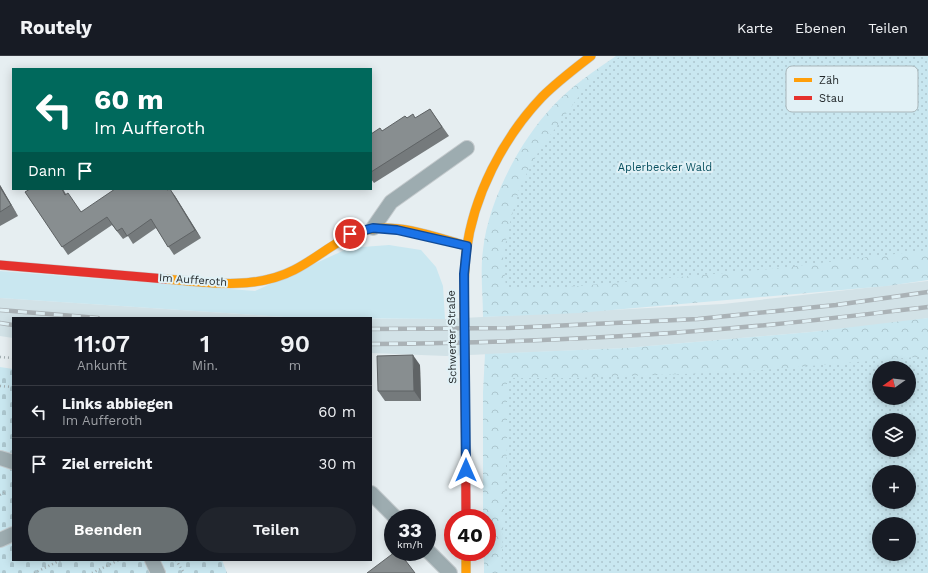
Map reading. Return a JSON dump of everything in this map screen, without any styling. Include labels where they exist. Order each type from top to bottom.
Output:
[{"type":"street","name":"Schwerter Straße","points":[[466,509],[464,274],[467,246],[478,203],[491,172],[507,143],[537,103],[564,77],[591,56]]},
{"type":"street","name":"Im Aufferoth","points":[[0,265],[224,284],[251,282],[284,274],[350,234],[373,228],[397,230],[467,246]]},
{"type":"street","points":[[466,561],[466,573]]},
{"type":"lane","points":[[373,228],[391,202],[467,148]]},
{"type":"lane","points":[[0,458],[12,462]]},
{"type":"lane","points":[[372,494],[387,509]]},
{"type":"lane","points":[[0,540],[12,534]]},
{"type":"lane","points":[[436,559],[450,573]]},
{"type":"lane","points":[[152,561],[158,573]]},
{"type":"path","points":[[0,357],[12,358]]},
{"type":"path","points":[[0,386],[12,387]]},
{"type":"path","points":[[0,495],[7,491]]},
{"type":"path","points":[[34,573],[59,561]]},
{"type":"path","points":[[92,573],[117,561]]},
{"type":"path","points":[[177,561],[184,573]]},
{"type":"shaded area","points":[[928,281],[928,318],[906,322],[626,348],[446,356],[372,353],[372,319],[445,319],[723,304]]},
{"type":"shaded area","points":[[0,298],[284,317],[12,317],[12,338],[0,336]]},
{"type":"green space","name":"Aplerbecker Wald","points":[[616,56],[928,56],[928,280],[887,286],[578,313],[483,317],[483,250],[491,212],[498,193],[517,155],[540,121],[559,100],[591,73]]},
{"type":"green space","name":"Aplerbecker Wald","points":[[621,56],[928,56],[928,250],[771,269],[567,287],[532,289],[506,287],[503,258],[508,230],[520,186],[540,149],[591,80],[603,68]]},
{"type":"green space","points":[[389,245],[421,250],[436,267],[443,286],[445,319],[284,317],[0,298],[0,271],[255,291],[349,248]]},
{"type":"green space","points":[[928,318],[928,573],[484,573],[484,561],[496,561],[496,509],[483,509],[483,392],[485,354],[626,348],[811,332]]},
{"type":"green space","points":[[928,356],[928,573],[501,573],[507,446],[507,378],[574,378],[738,372]]},
{"type":"green space","points":[[0,367],[12,369],[12,561],[222,561],[227,573],[0,573]]},
{"type":"building","points":[[430,109],[442,127],[372,171],[372,133],[380,128],[382,131],[405,116],[407,118],[413,114],[415,118]]},
{"type":"building","points":[[0,187],[11,205],[0,212]]},
{"type":"building","points":[[28,190],[62,190],[65,195],[68,193],[81,212],[114,190],[171,190],[195,230],[168,247],[151,219],[127,236],[122,228],[117,231],[107,217],[62,247],[25,192]]},
{"type":"building","points":[[413,355],[414,391],[378,391],[377,356]]},
{"type":"building","points":[[384,560],[406,561],[415,573],[367,573]]},
{"type":"railway","points":[[372,329],[509,328],[698,319],[836,305],[928,292]]},
{"type":"railway","points":[[372,344],[459,343],[590,338],[773,325],[928,307]]},
{"type":"railway","points":[[0,310],[86,317]]},
{"type":"railway","points":[[0,323],[12,325]]},
{"type":"traffic: slow","points":[[464,314],[465,261],[470,232],[475,210],[492,169],[515,131],[542,97],[591,56]]},
{"type":"traffic: slow","points":[[166,279],[231,284],[263,280],[294,270],[341,241],[372,229],[395,228],[408,230],[467,246]]},
{"type":"traffic: slow","points":[[464,314],[465,359]]},
{"type":"traffic: slow","points":[[466,561],[466,573]]},
{"type":"traffic: jam","points":[[0,265],[166,279]]},
{"type":"traffic: jam","points":[[465,359],[466,509]]},
{"type":"route","points":[[350,234],[373,228],[397,230],[467,246],[464,274],[466,470]]}]
